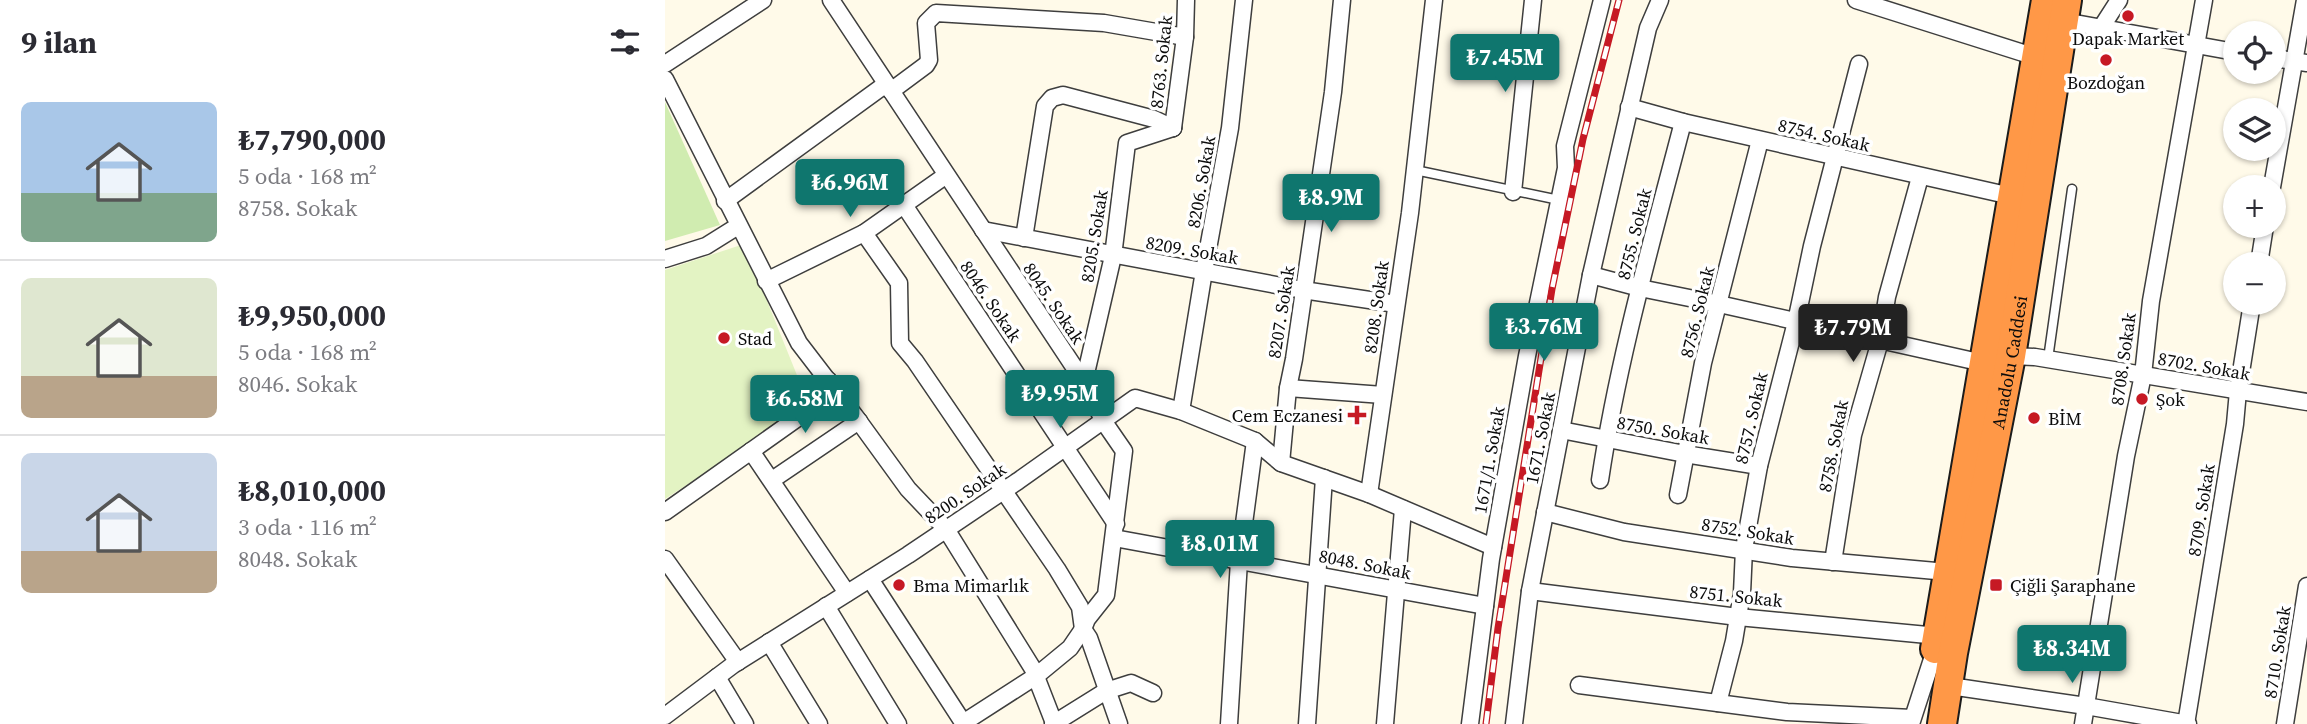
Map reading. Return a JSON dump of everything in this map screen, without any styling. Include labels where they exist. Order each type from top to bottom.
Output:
[{"type":"highway","name":"Anadolu Caddesi","points":[[1941,724],[1947,572],[2046,0]]},
{"type":"highway","name":"Anadolu Caddesi","points":[[1915,722],[1942,646],[2011,356],[2065,11]]},
{"type":"street","points":[[665,64],[764,0]]},
{"type":"street","name":"8045. Sokak","points":[[831,0],[945,176],[1084,382],[1104,422],[1124,451],[1106,595],[1070,648],[1036,676],[964,724]]},
{"type":"street","name":"8763. Sokak","points":[[1173,128],[1185,37],[1186,0]]},
{"type":"street","name":"8206. Sokak","points":[[1181,411],[1203,271],[1230,128],[1244,0]]},
{"type":"street","name":"8207. Sokak","points":[[1280,463],[1287,388],[1333,92],[1342,0]]},
{"type":"street","name":"8208. Sokak","points":[[1369,494],[1415,170],[1434,0]]},
{"type":"street","points":[[1513,192],[1533,0]]},
{"type":"street","name":"1671/1. Sokak","points":[[1470,724],[1493,547],[1527,356],[1566,168],[1565,146],[1602,0]]},
{"type":"street","name":"1671. Sokak","points":[[1514,724],[1530,591],[1591,275],[1648,27],[1660,0]]},
{"type":"street","points":[[1856,0],[2036,57]]},
{"type":"street","points":[[2101,28],[2119,0]]},
{"type":"street","name":"8708. Sokak","points":[[2083,724],[2126,456],[2143,375],[2151,301],[2204,0]]},
{"type":"street","points":[[2275,175],[2300,62],[2305,0]]},
{"type":"street","points":[[726,201],[929,60],[926,23],[936,13],[977,7],[1104,23],[1185,37]]},
{"type":"street","points":[[2065,11],[2101,28],[2223,50]]},
{"type":"street","name":"8757. Sokak","points":[[1718,702],[1734,641],[1744,549],[1759,466],[1859,64]]},
{"type":"street","points":[[665,79],[799,343],[908,489],[946,529],[1036,676],[1053,724],[1106,691],[1131,683],[1153,693]]},
{"type":"street","points":[[1024,238],[1045,106],[1052,98],[1063,95],[1154,119],[1173,128]]},
{"type":"street","name":"8754. Sokak","points":[[1629,107],[1760,140],[2011,196]]},
{"type":"street","name":"8755. Sokak","points":[[1600,480],[1605,440],[1625,349],[1683,122]]},
{"type":"street","name":"8205. Sokak","points":[[1084,382],[1113,256],[1127,143],[1173,128]]},
{"type":"street","name":"8756. Sokak","points":[[1678,495],[1700,375],[1760,140]]},
{"type":"street","points":[[766,281],[863,233],[945,176]]},
{"type":"street","name":"8758. Sokak","points":[[1833,562],[1853,435],[1880,341],[1887,297],[1920,177]]},
{"type":"street","name":"8046. Sokak","points":[[904,205],[1066,448],[1115,531]]},
{"type":"street","points":[[665,259],[705,246],[738,226]]},
{"type":"street","name":"8209. Sokak","points":[[983,230],[1113,256],[1396,304]]},
{"type":"street","points":[[863,233],[899,283],[900,343],[1057,569],[1080,607],[1083,629],[1089,638],[1119,724]]},
{"type":"street","points":[[1591,275],[1983,363]]},
{"type":"street","name":"8709. Sokak","points":[[2187,724],[2250,315]]},
{"type":"street","name":"8702. Sokak","points":[[2011,356],[2048,359],[2307,402]]},
{"type":"street","points":[[665,512],[816,405],[828,380]]},
{"type":"street","points":[[1287,388],[1383,396]]},
{"type":"street","name":"8200. Sokak","points":[[665,716],[738,662],[946,529],[1135,398],[1181,411],[1255,441],[1280,463],[1369,494],[1493,547]]},
{"type":"street","points":[[772,480],[859,421]]},
{"type":"street","name":"8750. Sokak","points":[[1561,430],[1759,466]]},
{"type":"street","points":[[1229,724],[1239,561],[1255,441]]},
{"type":"street","points":[[751,451],[847,593]]},
{"type":"street","points":[[1307,724],[1324,478]]},
{"type":"street","points":[[1385,724],[1403,509]]},
{"type":"street","name":"8752. Sokak","points":[[1545,512],[1624,532],[1792,558],[1947,572]]},
{"type":"street","name":"8048. Sokak","points":[[1115,531],[1239,561],[1485,606]]},
{"type":"street","points":[[665,559],[738,662]]},
{"type":"street","points":[[870,579],[964,724]]},
{"type":"street","name":"8710. Sokak","points":[[2285,724],[2307,586]]},
{"type":"street","name":"8751. Sokak","points":[[1530,591],[1942,646]]},
{"type":"street","points":[[826,606],[898,724]]},
{"type":"street","points":[[769,642],[819,724]]},
{"type":"street","points":[[1942,646],[1950,686],[1947,724]]},
{"type":"street","points":[[717,677],[745,724]]},
{"type":"street","points":[[1579,685],[1787,712],[1915,722]]},
{"type":"street","points":[[1950,686],[2187,724]]},
{"type":"lane","points":[[1415,170],[1559,200]]},
{"type":"lane","points":[[2048,359],[2072,189]]},
{"type":"green space","points":[[665,102],[720,225],[665,241]]},
{"type":"green space","name":"Stad","points":[[744,244],[809,405],[665,499],[665,270]]},
{"type":"railway","points":[[1486,724],[1498,628],[1552,289],[1583,139],[1619,0]]},
{"type":"place","name":"Dapak Market","points":[[2128,16]]},
{"type":"place","name":"Bozdoğan","points":[[2106,60]]},
{"type":"place","name":"Stad","points":[[724,338]]},
{"type":"place","name":"Şok","points":[[2142,399]]},
{"type":"place","name":"Cem Eczanesi","points":[[1357,415]]},
{"type":"place","name":"BİM","points":[[2034,418]]},
{"type":"place","name":"Bma Mimarlık","points":[[899,585]]},
{"type":"place","name":"Çiğli Şaraphane","points":[[1996,585]]}]
